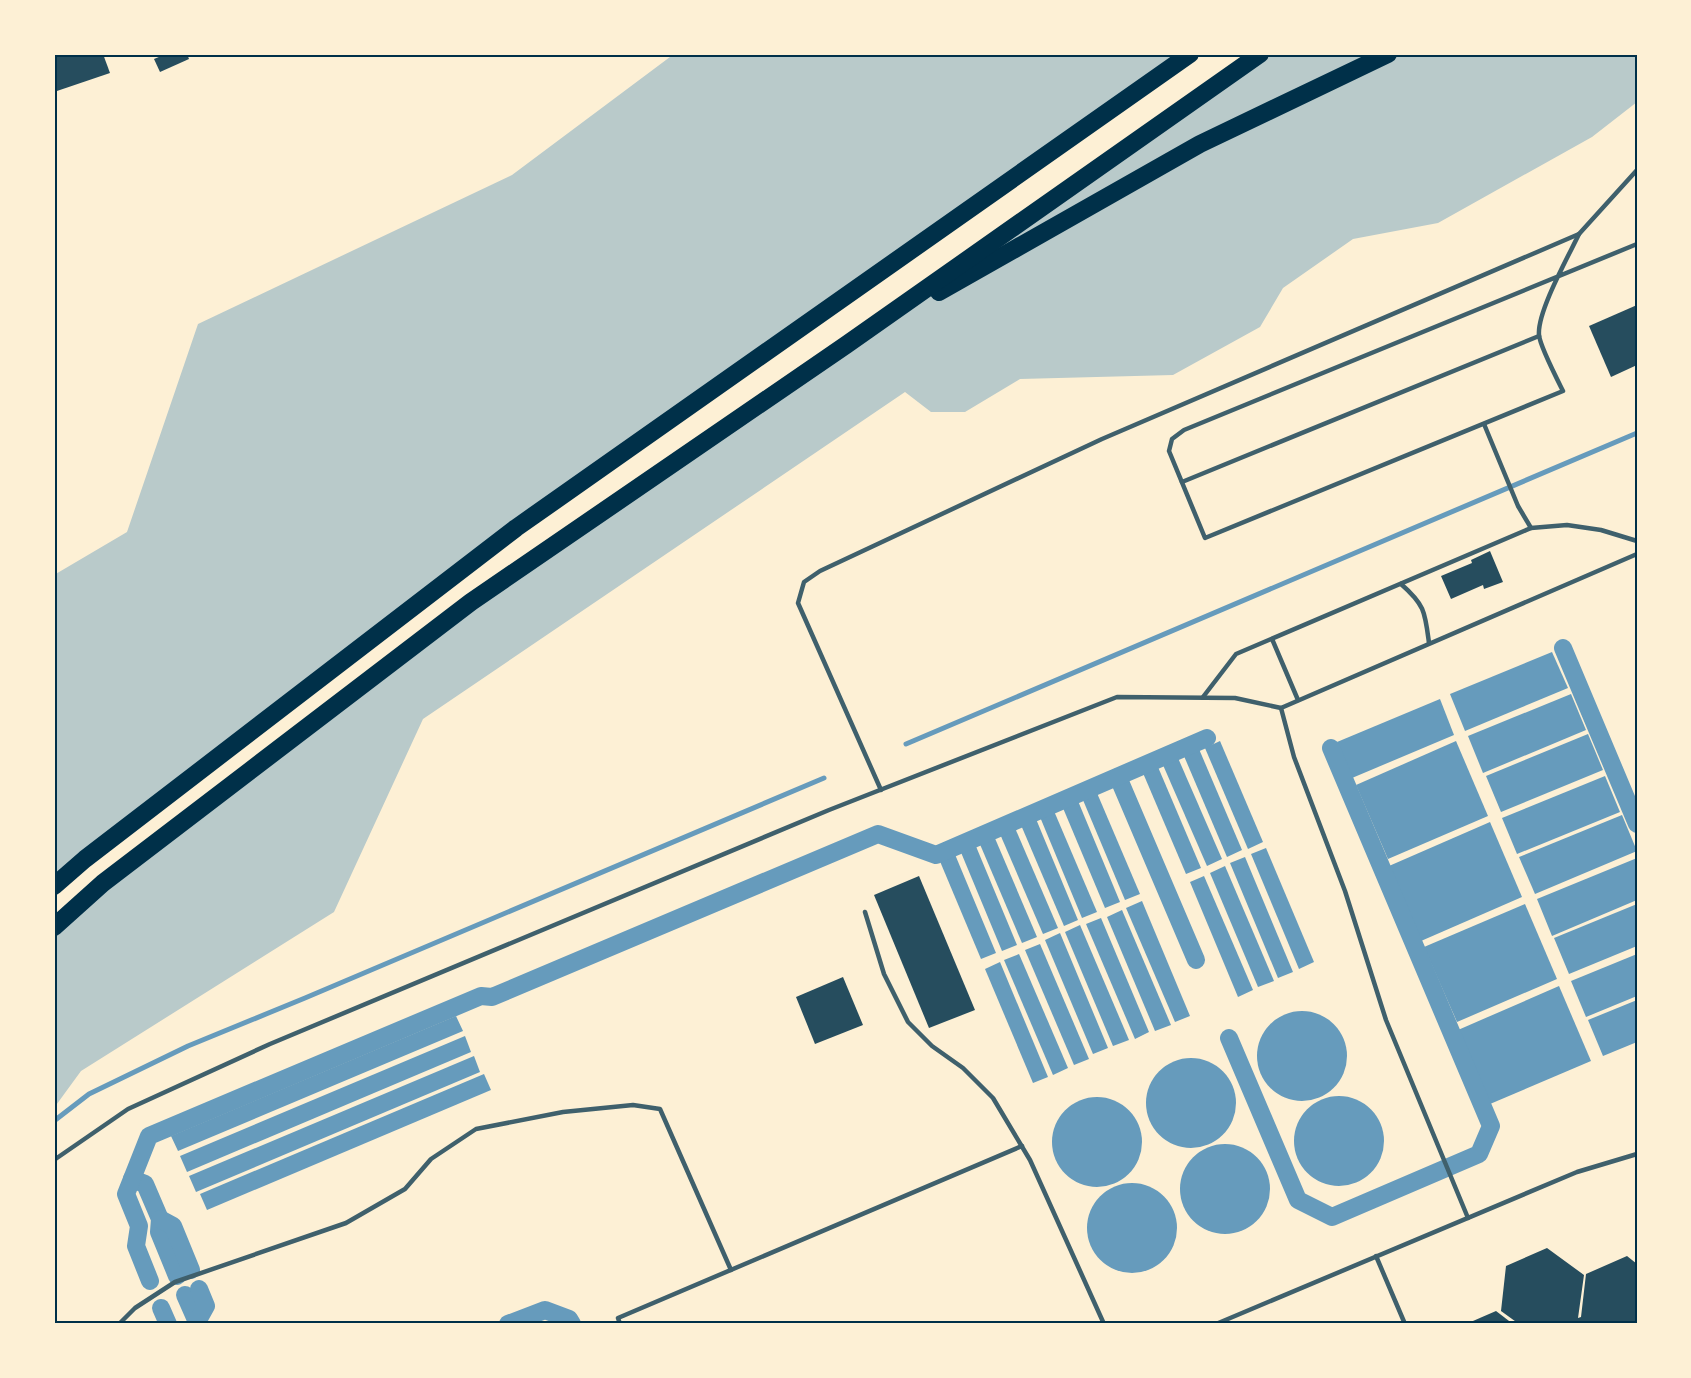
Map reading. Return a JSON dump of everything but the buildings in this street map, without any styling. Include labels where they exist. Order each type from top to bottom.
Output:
[{"type":"highway","points":[[1089,124],[1177,54]]},
{"type":"highway","points":[[54,886],[85,859],[516,528],[1190,54]]},
{"type":"highway","points":[[54,927],[103,883],[471,602],[846,345],[1260,54]]},
{"type":"highway","points":[[846,345],[1200,144],[1388,54]]},
{"type":"lane","points":[[1637,170],[1579,234],[1559,277],[1541,317],[1539,336],[1563,391],[1205,538],[1170,451],[1172,439],[1184,430],[1559,277],[1637,244]]},
{"type":"lane","points":[[881,790],[798,603],[804,582],[820,571],[1102,439],[1579,234]]},
{"type":"lane","points":[[1182,482],[1539,336]]},
{"type":"lane","points":[[1484,424],[1518,506],[1531,528]]},
{"type":"lane","points":[[1203,698],[1236,654],[1531,528],[1567,525],[1601,530],[1637,541]]},
{"type":"lane","points":[[54,1160],[128,1110],[270,1044],[881,790],[1117,697],[1235,698],[1281,708],[1637,554]]},
{"type":"lane","points":[[1401,584],[1418,599],[1425,615],[1429,643]]},
{"type":"lane","points":[[1272,639],[1298,700]]},
{"type":"lane","points":[[1281,708],[1294,757],[1345,891],[1386,1020],[1468,1218]]},
{"type":"lane","points":[[866,912],[884,974],[908,1022],[932,1046],[963,1068],[993,1098],[1030,1160],[1104,1324]]},
{"type":"lane","points":[[119,1324],[135,1308],[175,1282],[346,1223],[405,1189],[431,1159],[476,1129],[563,1112],[633,1105],[660,1109],[731,1270]]},
{"type":"lane","points":[[620,1324],[618,1318],[1022,1146]]},
{"type":"lane","points":[[1216,1324],[1577,1172],[1637,1154]]},
{"type":"lane","points":[[1376,1256],[1405,1324]]},
{"type":"shaded area","points":[[674,54],[1177,54],[516,528],[54,886],[54,575],[127,532],[198,324],[512,175]]},
{"type":"shaded area","points":[[1260,54],[1637,54],[1637,102],[1592,137],[1438,223],[1353,239],[1283,288],[1260,327],[1173,375],[1020,379],[965,412],[931,412],[905,392],[423,719],[334,912],[81,1071],[54,1108],[54,927],[471,602]]},
{"type":"water","points":[[1552,652],[1568,688],[1465,731],[1450,694]]},
{"type":"water","points":[[1571,694],[1586,730],[1483,773],[1468,736]]},
{"type":"water","points":[[1440,699],[1454,735],[1352,778],[1337,742]]},
{"type":"water","points":[[1588,734],[1603,770],[1501,812],[1486,776]]},
{"type":"water","points":[[1220,741],[1263,842],[1248,849],[1205,748]]},
{"type":"water","points":[[1456,741],[1488,816],[1388,859],[1356,785]]},
{"type":"water","points":[[1199,749],[1242,850],[1227,857],[1184,756]]},
{"type":"water","points":[[1178,758],[1222,859],[1207,866],[1163,765]]},
{"type":"water","points":[[1158,767],[1201,868],[1186,874],[1143,773]]},
{"type":"water","points":[[1605,776],[1620,812],[1517,854],[1502,818]]},
{"type":"water","points":[[1097,793],[1140,894],[1125,900],[1083,800]]},
{"type":"water","points":[[1078,801],[1120,902],[1105,908],[1063,808]]},
{"type":"water","points":[[1054,811],[1097,912],[1082,918],[1040,817]]},
{"type":"water","points":[[1622,815],[1637,851],[1535,894],[1519,857]]},
{"type":"water","points":[[1036,819],[1078,920],[1064,926],[1021,825]]},
{"type":"water","points":[[1490,822],[1522,897],[1421,941],[1389,866]]},
{"type":"water","points":[[1015,828],[1058,928],[1043,934],[1000,834]]},
{"type":"water","points":[[994,836],[1037,937],[1022,943],[979,842]]},
{"type":"water","points":[[975,844],[1017,945],[1002,951],[960,850]]},
{"type":"water","points":[[1266,848],[1314,962],[1299,969],[1251,854]]},
{"type":"water","points":[[954,852],[996,953],[981,959],[939,859]]},
{"type":"water","points":[[1245,857],[1293,972],[1278,978],[1230,863]]},
{"type":"water","points":[[1637,858],[1637,900],[1552,936],[1537,899]]},
{"type":"water","points":[[1225,866],[1274,981],[1258,987],[1210,873]]},
{"type":"water","points":[[1204,876],[1253,990],[1238,997],[1190,882]]},
{"type":"water","points":[[1142,901],[1190,1016],[1175,1022],[1126,908]]},
{"type":"water","points":[[1525,904],[1557,979],[1457,1022],[1424,947]]},
{"type":"water","points":[[1637,904],[1637,946],[1569,974],[1554,938]]},
{"type":"water","points":[[1122,910],[1171,1025],[1155,1031],[1107,917]]},
{"type":"water","points":[[1101,918],[1149,1032],[1135,1039],[1086,924]]},
{"type":"water","points":[[1080,925],[1129,1040],[1113,1046],[1065,932]]},
{"type":"water","points":[[1060,933],[1108,1048],[1093,1054],[1045,940]]},
{"type":"water","points":[[1040,944],[1089,1059],[1074,1065],[1025,950]]},
{"type":"water","points":[[1019,954],[1068,1068],[1053,1075],[1004,960]]},
{"type":"water","points":[[1637,954],[1637,996],[1586,1017],[1571,981]]},
{"type":"water","points":[[1000,962],[1048,1077],[1033,1083],[985,969]]},
{"type":"water","points":[[1559,986],[1591,1061],[1490,1104],[1458,1030]]},
{"type":"water","points":[[1637,1000],[1637,1042],[1603,1056],[1588,1020]]},
{"type":"water","points":[[1302,1011],[1319,1015],[1334,1024],[1343,1039],[1347,1056],[1343,1073],[1334,1088],[1319,1097],[1302,1101],[1285,1097],[1270,1088],[1261,1073],[1257,1056],[1261,1039],[1270,1024],[1285,1015]]},
{"type":"water","points":[[456,1016],[463,1031],[178,1151],[171,1136]]},
{"type":"water","points":[[465,1036],[471,1052],[187,1172],[180,1156]]},
{"type":"water","points":[[474,1056],[480,1072],[196,1192],[189,1176]]},
{"type":"water","points":[[1191,1058],[1208,1062],[1223,1071],[1232,1086],[1236,1103],[1232,1120],[1223,1135],[1208,1144],[1191,1148],[1174,1144],[1159,1135],[1150,1120],[1146,1103],[1150,1086],[1159,1071],[1174,1062]]},
{"type":"water","points":[[484,1074],[491,1090],[207,1210],[200,1194]]},
{"type":"water","points":[[1339,1096],[1356,1100],[1371,1109],[1380,1124],[1384,1141],[1380,1158],[1371,1173],[1356,1182],[1339,1186],[1322,1182],[1307,1173],[1298,1158],[1294,1141],[1298,1124],[1307,1109],[1322,1100]]},
{"type":"water","points":[[1097,1097],[1114,1101],[1129,1110],[1138,1125],[1142,1142],[1138,1159],[1129,1174],[1114,1183],[1097,1187],[1080,1183],[1065,1174],[1056,1159],[1052,1142],[1056,1125],[1065,1110],[1080,1101]]},
{"type":"water","points":[[1225,1144],[1242,1148],[1257,1157],[1266,1172],[1270,1189],[1266,1206],[1257,1221],[1242,1230],[1225,1234],[1208,1230],[1193,1221],[1184,1206],[1180,1189],[1184,1172],[1193,1157],[1208,1148]]},
{"type":"water","points":[[1132,1183],[1149,1187],[1164,1196],[1173,1211],[1177,1228],[1173,1245],[1164,1260],[1149,1269],[1132,1273],[1115,1269],[1100,1260],[1091,1245],[1087,1228],[1091,1211],[1100,1196],[1115,1187]]},
{"type":"waterway","points":[[906,744],[1637,433]]},
{"type":"waterway","points":[[1563,648],[1637,824]]},
{"type":"waterway","points":[[150,1281],[136,1246],[139,1226],[126,1194],[149,1136],[481,996],[492,997],[878,834],[936,855],[1207,738]]},
{"type":"waterway","points":[[1229,1038],[1298,1200],[1332,1217],[1479,1154],[1491,1126],[1331,748]]},
{"type":"waterway","points":[[1118,777],[1196,960]]},
{"type":"waterway","points":[[54,1121],[89,1094],[188,1046],[824,778]]},
{"type":"waterway","points":[[132,1179],[145,1184],[160,1219],[159,1232],[177,1276]]},
{"type":"waterway","points":[[160,1219],[173,1226],[191,1270]]},
{"type":"waterway","points":[[196,1324],[206,1306],[199,1289]]},
{"type":"waterway","points":[[185,1295],[196,1320],[195,1324]]},
{"type":"waterway","points":[[161,1308],[168,1324]]},
{"type":"waterway","points":[[508,1324],[545,1310],[569,1319],[572,1324]]}]
